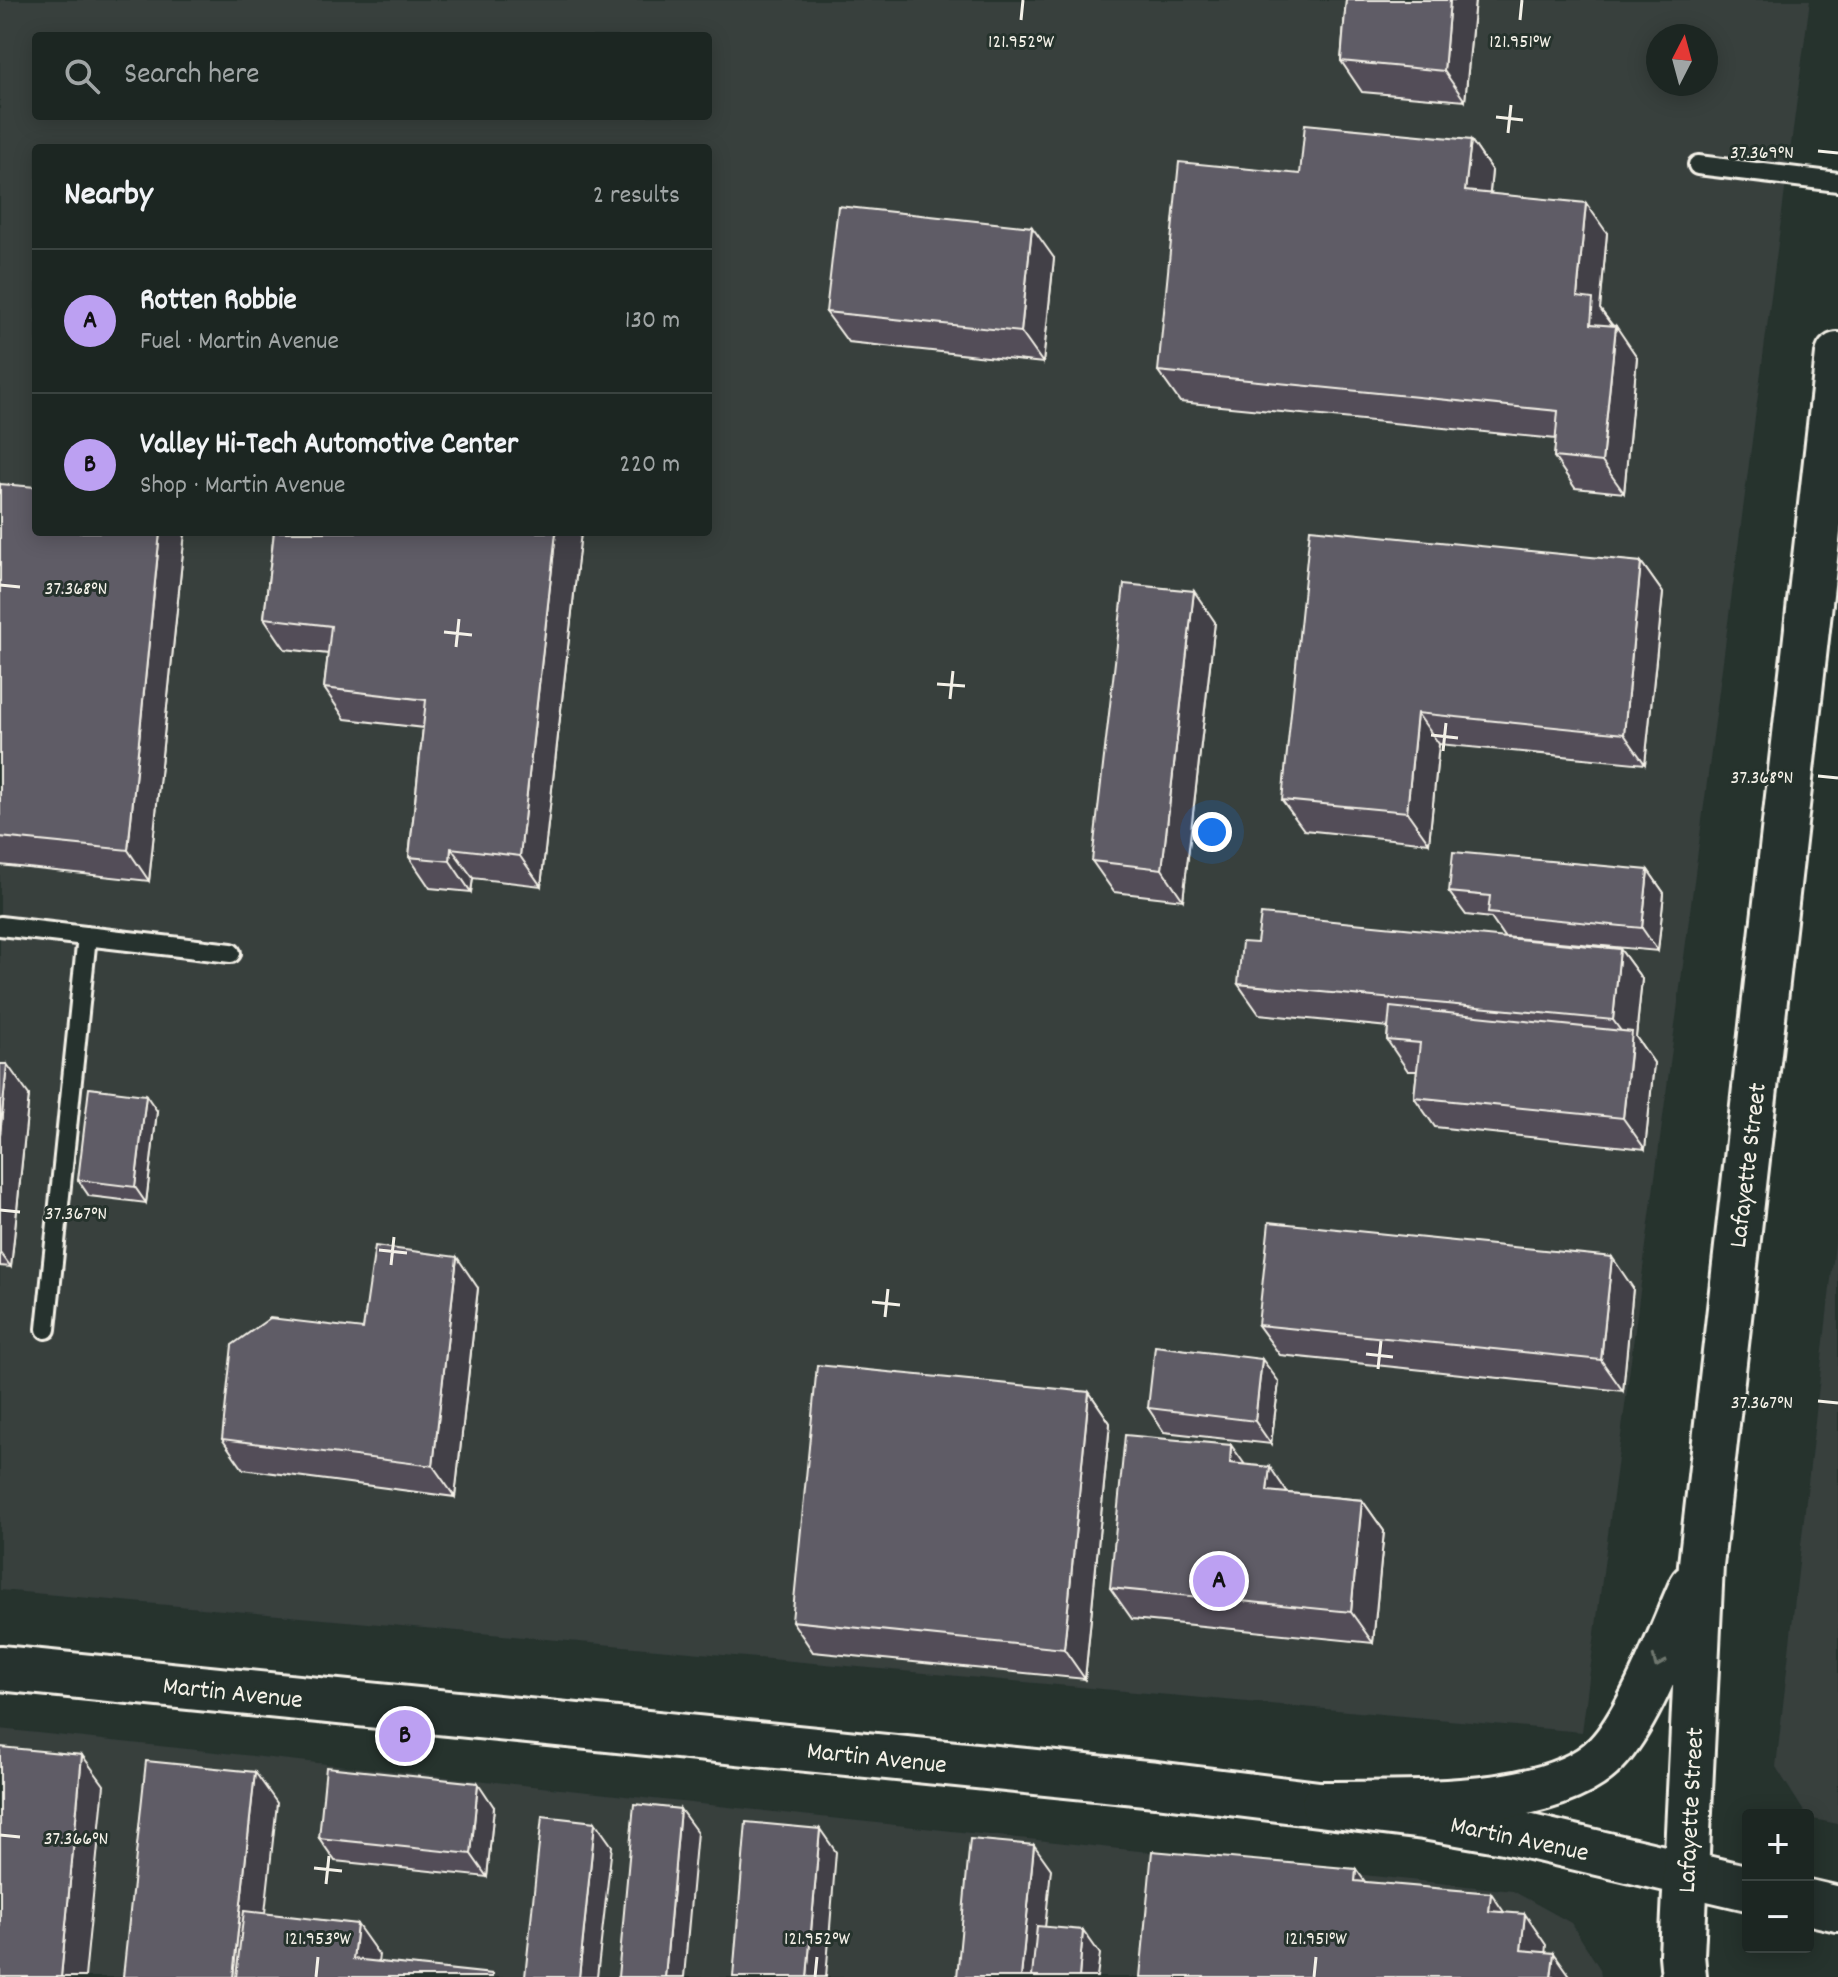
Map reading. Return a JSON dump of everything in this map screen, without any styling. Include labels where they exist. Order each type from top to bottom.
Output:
[{"type":"main road","name":"Lafayette Street","points":[[1684,1977],[1682,1955],[1701,1565],[1838,355]]},
{"type":"main road","points":[[1324,1804],[1489,1798],[1568,1779],[1605,1755],[1625,1730],[1701,1565]]},
{"type":"main road","name":"Martin Avenue","points":[[0,1668],[1156,1784],[1324,1804],[1505,1831],[1742,1886]]},
{"type":"main road","points":[[1814,1903],[1838,1909]]},
{"type":"lane","points":[[1698,165],[1838,182]]},
{"type":"lane","points":[[0,926],[231,953]]},
{"type":"lane","points":[[46,1329],[87,936]]},
{"type":"shaded area","points":[[0,0],[1810,0],[1582,1732],[0,1590]]},
{"type":"shaded area","points":[[1838,1217],[1838,1824],[1814,1819],[1814,1809],[1802,1809],[1776,1767]]},
{"type":"shaded area","points":[[0,1729],[1513,1891],[1571,1923],[1600,1969],[1601,1977],[0,1977]]},
{"type":"building","points":[[1346,0],[1450,0],[1444,71],[1341,61]]},
{"type":"building","points":[[1305,124],[1471,140],[1465,191],[1586,203],[1577,297],[1593,299],[1591,324],[1616,326],[1602,462],[1554,457],[1558,411],[1158,371],[1179,162],[1300,174]]},
{"type":"building","points":[[838,206],[1032,227],[1021,332],[826,312]]},
{"type":"building","points":[[0,484],[32,487],[32,536],[160,536],[128,850],[0,837]]},
{"type":"building","points":[[1310,529],[1641,562],[1624,734],[1417,713],[1407,812],[1282,800]]},
{"type":"building","points":[[274,536],[556,536],[520,856],[451,848],[450,861],[409,857],[426,700],[324,688],[331,626],[264,618]]},
{"type":"building","points":[[1124,584],[1194,591],[1162,869],[1092,861]]},
{"type":"building","points":[[1453,852],[1648,870],[1642,928],[1488,913],[1490,896],[1449,892]]},
{"type":"building","points":[[1261,914],[1620,949],[1613,1020],[1238,984],[1242,942],[1257,943]]},
{"type":"building","points":[[1390,1007],[1632,1032],[1623,1118],[1414,1097],[1420,1043],[1387,1040]]},
{"type":"building","points":[[0,1064],[7,1064],[0,1135]]},
{"type":"building","points":[[89,1088],[146,1095],[135,1187],[78,1180]]},
{"type":"building","points":[[1269,1222],[1612,1257],[1601,1360],[1258,1325]]},
{"type":"building","points":[[375,1246],[457,1257],[433,1466],[222,1439],[232,1345],[270,1318],[363,1329]]},
{"type":"building","points":[[1155,1346],[1262,1359],[1255,1421],[1148,1408]]},
{"type":"building","points":[[817,1365],[1089,1392],[1064,1649],[792,1621]]},
{"type":"building","points":[[1125,1435],[1231,1445],[1230,1463],[1270,1467],[1267,1491],[1362,1500],[1351,1612],[1110,1588]]},
{"type":"building","points":[[0,1747],[82,1755],[61,1977],[0,1977]]},
{"type":"building","points":[[146,1761],[255,1772],[233,1977],[123,1977]]},
{"type":"building","points":[[326,1767],[478,1783],[471,1854],[319,1838]]},
{"type":"building","points":[[634,1804],[680,1809],[665,1977],[618,1977]]},
{"type":"building","points":[[542,1816],[595,1822],[579,1977],[525,1977]]},
{"type":"building","points":[[746,1822],[820,1829],[807,1977],[733,1977]]},
{"type":"building","points":[[970,1839],[1034,1845],[1021,1977],[957,1977]]},
{"type":"building","points":[[1152,1851],[1356,1869],[1355,1881],[1491,1893],[1489,1911],[1525,1914],[1521,1950],[1554,1953],[1551,1977],[1140,1977]]},
{"type":"building","points":[[244,1911],[357,1924],[353,1959],[492,1974],[492,1977],[236,1977]]},
{"type":"building","points":[[1037,1926],[1083,1930],[1079,1977],[1032,1977]]},
{"type":"place","name":"Rotten Robbie","points":[[1219,1581]]},
{"type":"place","name":"Valley Hi-Tech Automotive Center","points":[[405,1736]]}]
